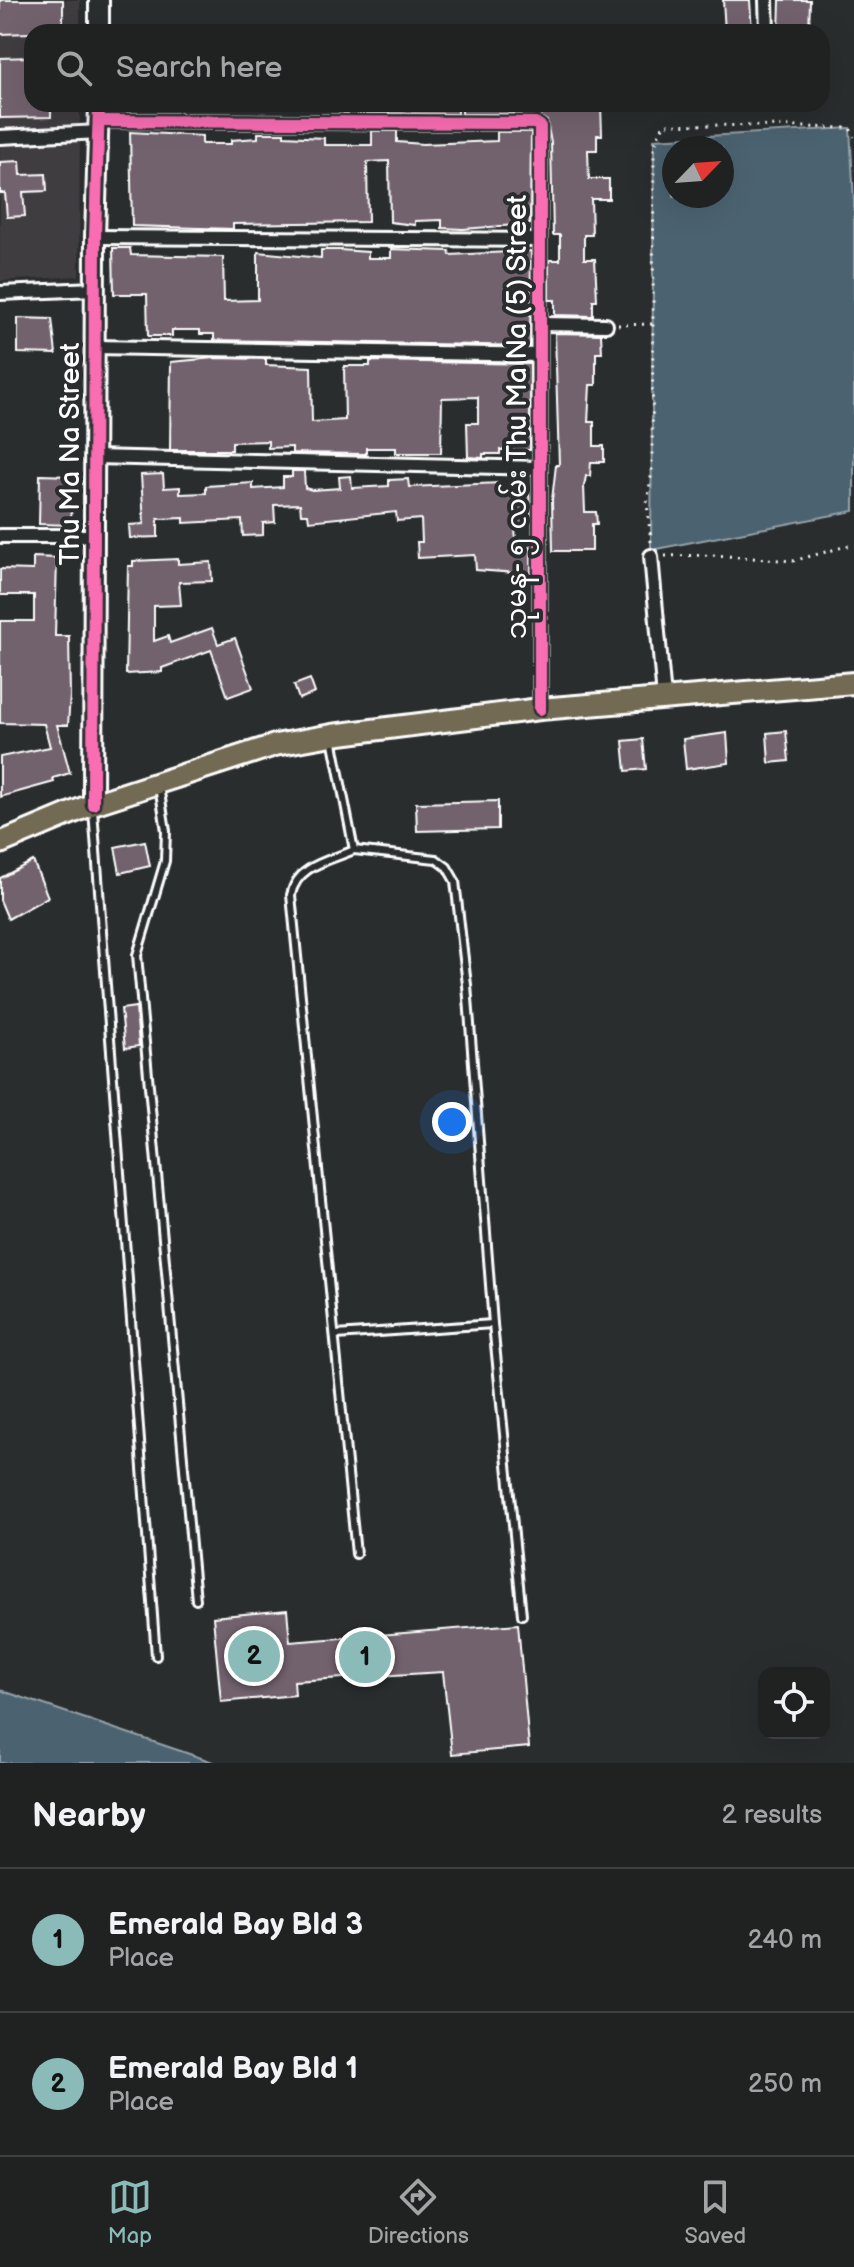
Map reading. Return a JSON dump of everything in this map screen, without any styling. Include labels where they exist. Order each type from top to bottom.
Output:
[{"type":"main road","points":[[0,843],[93,804],[275,745],[540,709],[854,683]]},
{"type":"street","points":[[99,0],[99,24]]},
{"type":"street","points":[[766,0],[767,24]]},
{"type":"street","points":[[0,137],[100,119]]},
{"type":"street","name":"သုမန- ၅ လမ်း Thu Ma Na (5) Street","points":[[100,119],[535,123],[540,126],[540,709]]},
{"type":"street","name":"Thu Ma Na Street","points":[[93,804],[95,237],[100,119]]},
{"type":"street","points":[[95,237],[540,240]]},
{"type":"street","points":[[0,293],[95,289]]},
{"type":"street","points":[[540,324],[606,325]]},
{"type":"street","points":[[94,347],[540,355]]},
{"type":"street","points":[[94,457],[540,468]]},
{"type":"street","points":[[0,536],[94,536]]},
{"type":"street","points":[[651,556],[664,698]]},
{"type":"lane","points":[[332,735],[354,850]]},
{"type":"lane","points":[[159,783],[166,831],[165,861],[137,955],[196,1600]]},
{"type":"lane","points":[[93,804],[156,1656]]},
{"type":"lane","points":[[356,1554],[291,895],[294,881],[302,872],[354,850],[436,859],[447,867],[455,881],[467,985],[493,1324],[522,1615]]},
{"type":"lane","points":[[336,1335],[493,1324]]},
{"type":"path","points":[[854,137],[850,128],[664,124],[654,147],[652,471],[647,503],[651,556],[713,555],[793,561],[854,544]]},
{"type":"path","points":[[606,325],[653,324]]},
{"type":"shaded area","points":[[0,0],[80,0],[80,24],[24,24],[24,112],[80,112],[79,276],[0,281]]},
{"type":"water","points":[[850,128],[854,202],[854,511],[651,550],[654,139],[662,139],[662,208],[734,208],[734,136],[707,136]]},
{"type":"water","points":[[0,1690],[216,1763],[0,1763]]},
{"type":"building","points":[[0,0],[63,0],[63,24],[24,24],[24,33],[0,34]]},
{"type":"building","points":[[723,0],[750,0],[752,24],[724,24]]},
{"type":"building","points":[[780,0],[810,0],[809,24],[779,24]]},
{"type":"building","points":[[24,57],[24,112],[51,112],[51,117],[0,118],[0,58]]},
{"type":"building","points":[[458,112],[458,114],[344,113]]},
{"type":"building","points":[[601,112],[602,135],[597,135],[597,150],[588,150],[589,179],[609,179],[609,199],[591,199],[592,235],[584,235],[584,259],[595,259],[597,300],[593,300],[593,316],[555,315],[555,300],[549,300],[549,260],[560,260],[560,235],[553,235],[551,143],[547,121],[535,114],[462,114]]},
{"type":"building","points":[[372,131],[397,131],[397,142],[423,144],[497,141],[497,132],[531,132],[530,224],[463,229],[442,228],[442,220],[415,221],[415,225],[390,222],[389,161],[367,162],[368,222],[233,224],[233,229],[132,226],[130,132],[202,136],[202,144],[231,144],[231,140],[258,138],[258,133],[284,133],[284,136],[324,138],[324,145],[372,145]]},
{"type":"building","points":[[20,161],[21,175],[46,174],[47,191],[23,192],[25,216],[7,217],[5,193],[0,193],[0,162]]},
{"type":"building","points":[[113,248],[130,248],[131,255],[223,257],[224,301],[258,300],[258,252],[321,258],[321,250],[340,250],[368,252],[368,258],[391,258],[391,249],[449,251],[450,255],[531,251],[530,346],[214,340],[214,334],[200,334],[200,330],[172,330],[172,336],[148,336],[147,294],[114,294]]},
{"type":"building","points":[[18,318],[52,319],[56,354],[18,353]]},
{"type":"building","points":[[555,333],[601,334],[602,353],[596,353],[596,385],[590,385],[588,422],[594,422],[594,446],[604,446],[604,462],[591,462],[590,476],[586,476],[584,486],[585,512],[596,512],[597,524],[592,524],[592,551],[553,551],[552,500],[556,465],[559,465]]},
{"type":"building","points":[[214,358],[266,359],[266,365],[311,367],[312,422],[345,420],[344,366],[370,366],[370,361],[530,364],[530,450],[500,450],[500,454],[483,454],[483,458],[468,457],[467,423],[478,423],[478,397],[442,398],[441,453],[396,453],[396,448],[366,448],[366,454],[292,453],[292,447],[268,448],[268,441],[232,442],[232,450],[170,450],[171,362]]},
{"type":"building","points":[[292,471],[304,471],[305,488],[312,490],[340,488],[339,477],[351,476],[352,488],[389,486],[389,480],[408,479],[409,487],[500,483],[501,493],[529,492],[531,523],[515,524],[516,548],[531,547],[531,574],[476,570],[475,555],[418,558],[417,542],[422,542],[421,519],[397,521],[396,512],[309,521],[308,514],[301,514],[300,504],[274,505],[275,522],[263,523],[263,535],[243,536],[242,520],[184,523],[184,518],[158,519],[158,537],[130,538],[129,525],[144,524],[141,475],[163,474],[164,488],[180,487],[180,494],[206,493],[206,486],[253,483],[253,489],[283,487],[283,477],[292,477]]},
{"type":"building","points":[[40,475],[72,476],[71,525],[39,524]]},
{"type":"building","points":[[33,557],[57,558],[55,636],[69,636],[70,696],[68,725],[57,725],[70,773],[53,778],[54,782],[0,797],[0,757],[50,747],[44,724],[0,723],[0,621],[34,621],[34,595],[0,595],[0,569],[33,570]]},
{"type":"building","points":[[178,559],[178,564],[211,562],[212,581],[179,582],[181,605],[154,606],[154,641],[168,636],[170,643],[212,628],[218,644],[235,638],[253,688],[228,697],[211,650],[162,668],[162,672],[126,674],[128,566],[133,566],[133,561]]},
{"type":"building","points":[[310,679],[315,693],[299,699],[294,685]]},
{"type":"building","points":[[786,731],[789,761],[769,763],[767,733]]},
{"type":"building","points":[[727,733],[729,763],[686,769],[683,739]]},
{"type":"building","points":[[643,739],[646,769],[626,771],[623,741]]},
{"type":"building","points":[[498,801],[498,829],[417,831],[416,803]]},
{"type":"building","points":[[145,841],[150,866],[120,873],[115,847]]},
{"type":"building","points":[[33,861],[48,897],[8,919],[0,900],[0,878]]},
{"type":"building","points":[[136,1007],[139,1046],[125,1048],[121,1009]]},
{"type":"building","points":[[287,1610],[290,1642],[518,1624],[529,1747],[452,1754],[443,1672],[294,1681],[295,1695],[221,1702],[213,1617]]},
{"type":"cycle path","points":[[93,804],[95,237],[99,112]]},
{"type":"cycle path","points":[[100,121],[535,123],[540,126],[540,709]]},
{"type":"place","name":"Emerald Bay Bld 1","points":[[254,1656]]},
{"type":"place","name":"Emerald Bay Bld 3","points":[[365,1657]]}]
